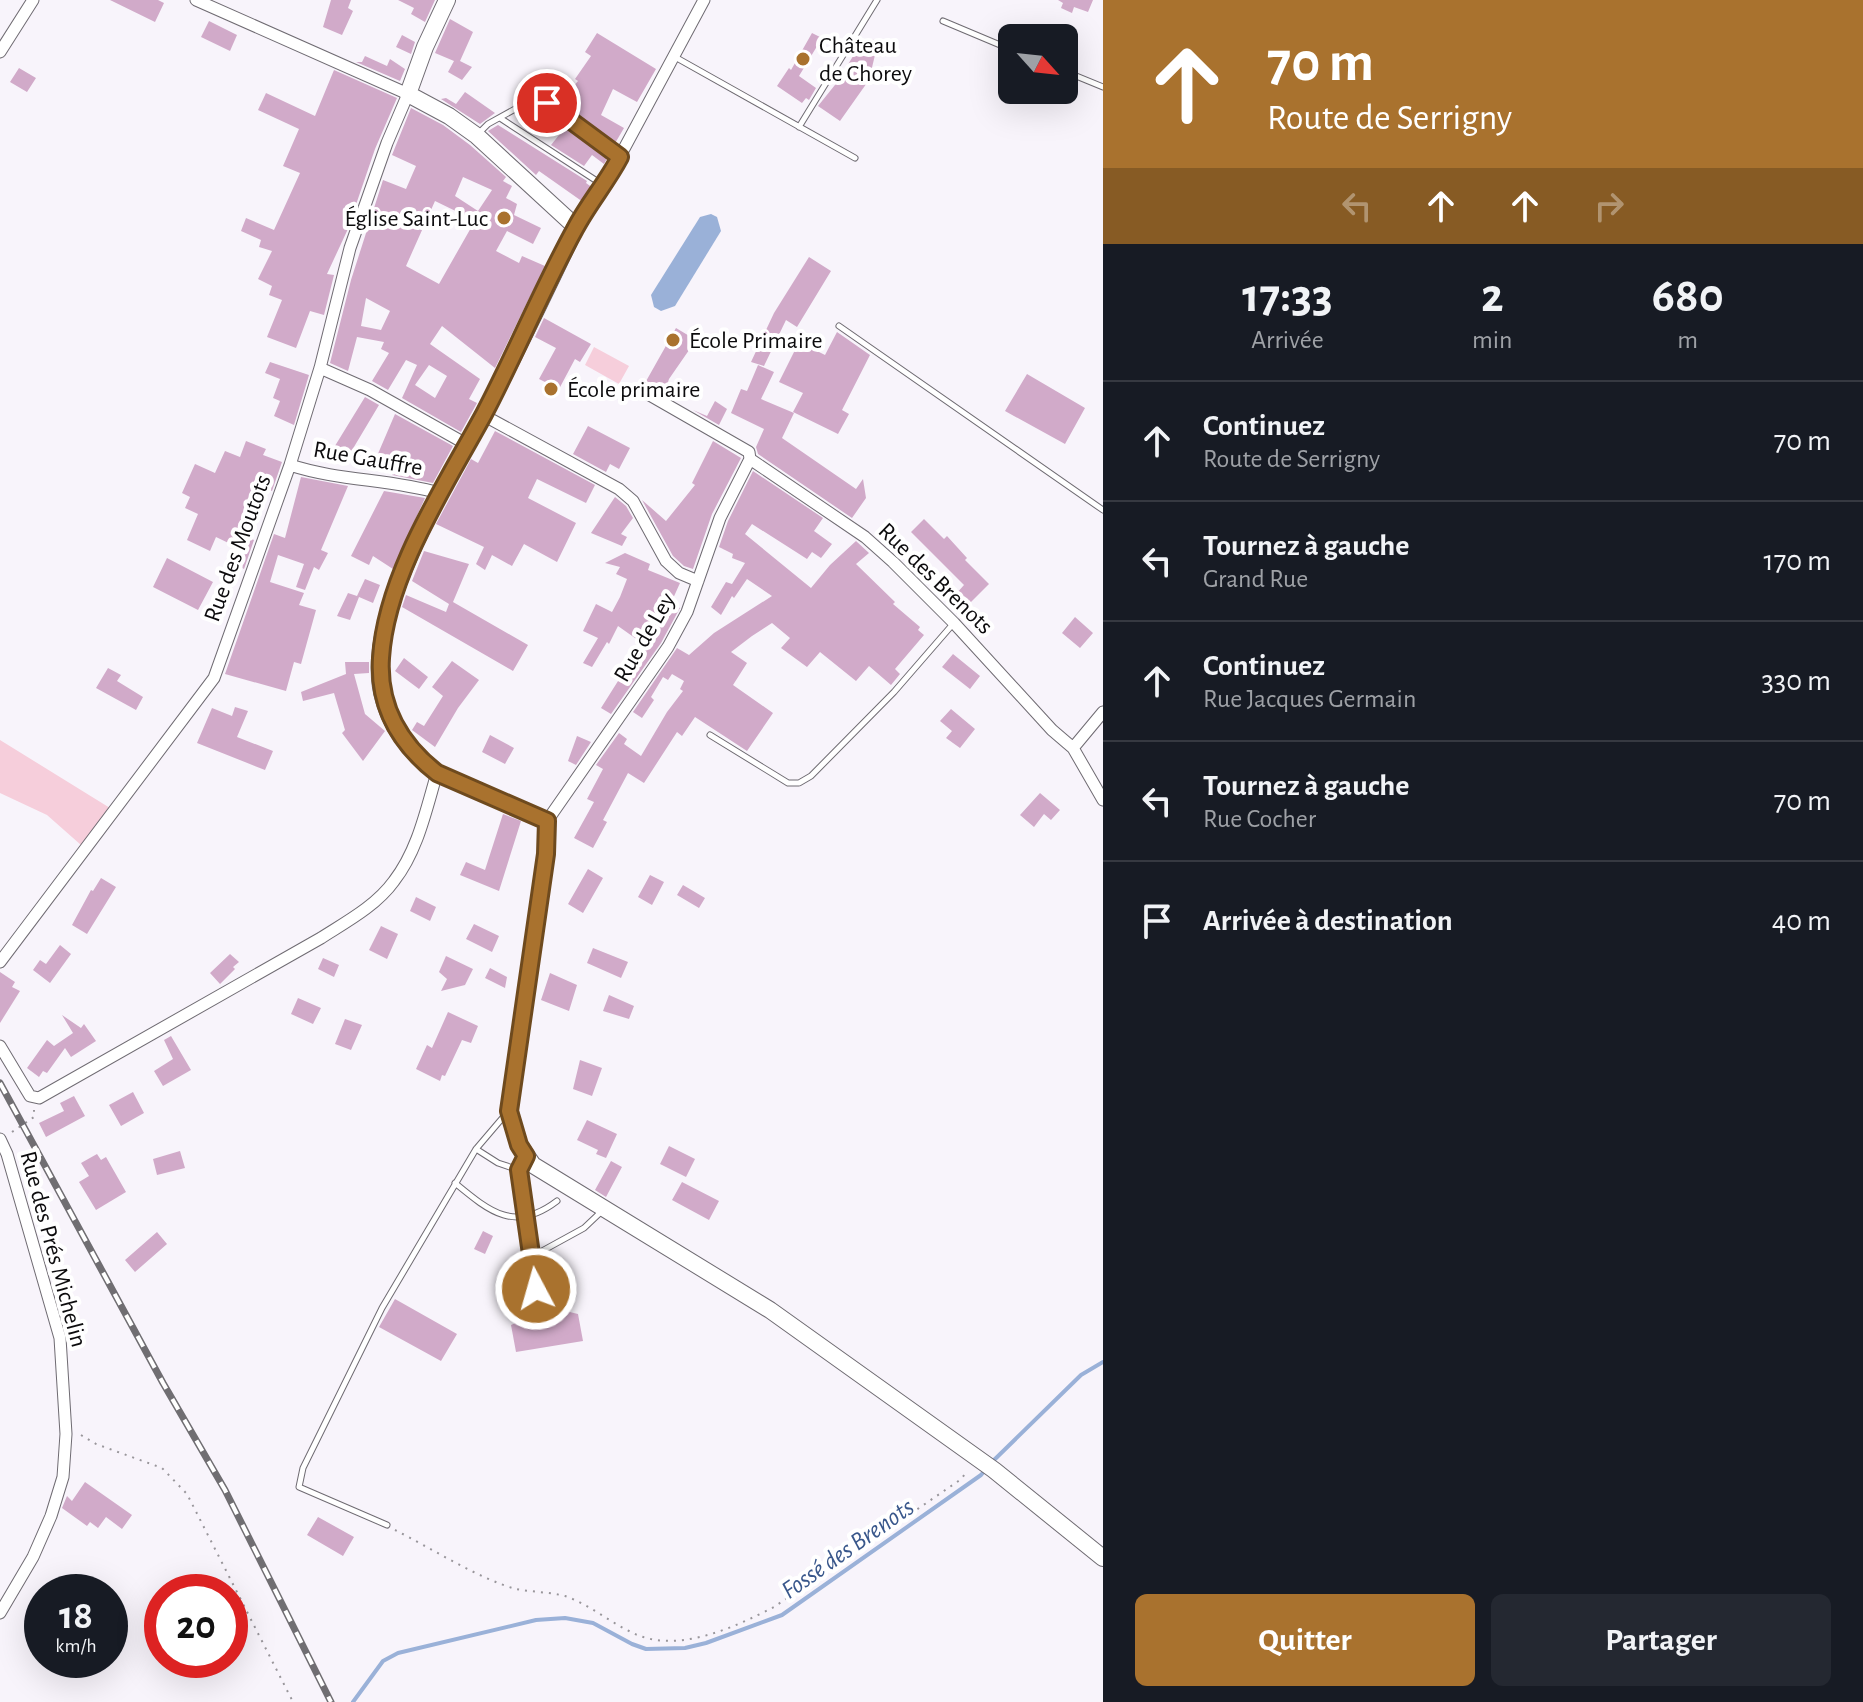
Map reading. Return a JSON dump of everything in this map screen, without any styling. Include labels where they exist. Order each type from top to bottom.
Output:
[{"type":"street","points":[[0,52],[33,0]]},
{"type":"street","points":[[196,0],[408,94],[449,116],[477,136],[576,227]]},
{"type":"street","points":[[408,94],[447,0]]},
{"type":"street","points":[[704,0],[604,186],[576,227],[483,415],[439,493],[387,616],[381,660],[383,698],[399,736],[421,761],[437,773],[547,821],[546,854],[509,1111],[526,1164],[770,1310],[985,1464],[1103,1558]]},
{"type":"street","name":"Rue des Moutots","points":[[0,962],[214,678],[290,465],[320,368],[350,248],[408,94]]},
{"type":"street","points":[[320,368],[370,390],[466,444]]},
{"type":"street","name":"Rue des Brenots","points":[[641,390],[749,452],[750,459],[865,537],[954,623],[1052,730],[1073,748],[1103,800]]},
{"type":"street","points":[[483,415],[619,489],[633,501],[666,561],[679,573],[698,581]]},
{"type":"street","name":"Rue de Ley","points":[[547,821],[668,647],[687,612],[720,518],[750,459]]},
{"type":"street","name":"Rue Gauffre","points":[[290,465],[314,473],[410,485],[439,493]]},
{"type":"street","points":[[1073,748],[1103,712]]},
{"type":"street","points":[[0,1046],[30,1096],[39,1098],[363,911],[393,883],[411,855],[437,773]]},
{"type":"street","name":"Rue des Prés Michelin","points":[[0,1139],[60,1338],[66,1426],[63,1477],[33,1557],[0,1613]]},
{"type":"lane","points":[[799,127],[877,0]]},
{"type":"lane","points":[[943,21],[998,44]]},
{"type":"lane","points":[[674,56],[855,158]]},
{"type":"lane","points":[[1078,77],[1103,87]]},
{"type":"lane","points":[[477,136],[488,124],[535,98],[547,103],[620,157]]},
{"type":"lane","points":[[500,118],[604,186]]},
{"type":"lane","points":[[839,326],[1103,510]]},
{"type":"lane","points":[[710,735],[788,783],[799,783],[811,776],[894,692],[954,623]]},
{"type":"lane","points":[[387,1525],[299,1487],[303,1468],[382,1308],[476,1149],[509,1111]]},
{"type":"lane","points":[[476,1149],[498,1163],[526,1164],[527,1218],[536,1289]]},
{"type":"lane","points":[[455,1183],[490,1210],[512,1219],[527,1218],[557,1201]]},
{"type":"lane","points":[[533,1256],[584,1228],[603,1210]]},
{"type":"path","points":[[7,1154],[10,1133],[34,1117],[35,1097]]},
{"type":"path","points":[[66,1426],[96,1444],[162,1468],[187,1494],[293,1702]]},
{"type":"path","points":[[387,1525],[502,1583],[562,1595],[632,1633],[673,1640],[698,1637],[743,1622],[774,1607],[985,1464]]},
{"type":"shaded area","points":[[594,347],[629,366],[619,384],[585,365]]},
{"type":"shaded area","points":[[0,740],[110,808],[81,845],[47,815],[0,793]]},
{"type":"water","points":[[711,214],[717,217],[721,231],[675,306],[661,311],[654,307],[651,295],[700,217]]},
{"type":"building","points":[[110,0],[158,0],[164,3],[155,22]]},
{"type":"building","points":[[331,0],[351,0],[348,8],[353,11],[342,35],[323,27]]},
{"type":"building","points":[[398,0],[435,0],[425,22],[411,14],[414,8]]},
{"type":"building","points":[[1058,0],[1093,0],[1088,12],[1074,7],[1072,13],[1061,8],[1063,3]]},
{"type":"building","points":[[450,19],[473,32],[460,61],[472,67],[462,80],[448,72],[454,61],[435,53]]},
{"type":"building","points":[[209,21],[237,35],[230,51],[201,37]]},
{"type":"building","points":[[597,33],[656,69],[637,102],[613,89],[601,115],[624,128],[614,145],[558,104],[578,81],[575,79],[591,56],[585,52]]},
{"type":"building","name":"Château de Chorey","points":[[812,33],[822,38],[799,76],[816,88],[809,100],[806,98],[802,103],[777,86],[789,68],[791,70]]},
{"type":"building","points":[[402,35],[415,42],[411,54],[396,47]]},
{"type":"building","points":[[867,39],[885,41],[883,57],[875,55],[869,80],[840,121],[818,106]]},
{"type":"building","points":[[365,56],[387,66],[390,59],[405,69],[400,81],[356,62],[362,62]]},
{"type":"building","points":[[19,68],[36,78],[27,92],[10,82]]},
{"type":"building","points":[[334,70],[397,98],[375,149],[347,231],[327,274],[334,275],[324,315],[310,311],[296,348],[267,337],[282,300],[269,295],[272,286],[258,279],[272,251],[259,247],[261,240],[241,231],[246,218],[274,230],[300,173],[283,166],[299,129],[258,110],[266,93],[315,116]]},
{"type":"building","points":[[465,92],[495,113],[480,124],[441,99],[446,98],[456,104]]},
{"type":"building","points":[[411,108],[443,125],[506,177],[503,181],[512,186],[506,198],[517,204],[514,215],[541,228],[533,244],[507,231],[496,251],[519,263],[522,256],[545,266],[495,368],[442,326],[430,344],[480,379],[469,399],[477,403],[461,432],[402,398],[417,365],[406,360],[388,390],[372,381],[389,353],[381,349],[384,342],[357,337],[348,371],[330,363],[351,280],[383,180],[406,189],[416,166],[392,155]],"holes":[[[463,177],[492,190],[478,211],[455,196]],[[435,201],[472,219],[469,224],[472,226],[439,284],[406,266]],[[366,298],[390,311],[381,330],[361,326]],[[429,365],[447,376],[435,398],[415,385]]]},
{"type":"building","points":[[498,125],[587,181],[593,188],[583,202],[539,171],[536,175],[488,131]]},
{"type":"building","points":[[567,125],[609,155],[604,164],[592,155],[584,166],[551,145]]},
{"type":"building","points":[[809,257],[831,271],[797,327],[786,320],[764,366],[751,362],[774,313]]},
{"type":"building","points":[[544,318],[591,344],[580,362],[575,359],[559,389],[539,379],[556,348],[535,337]]},
{"type":"building","points":[[676,328],[696,340],[669,379],[666,394],[645,383]]},
{"type":"building","points":[[837,332],[870,355],[842,410],[849,414],[838,434],[793,412],[803,393],[779,382],[799,342],[825,355]]},
{"type":"building","points":[[270,362],[309,375],[294,425],[274,416],[280,401],[273,398],[280,379],[265,373]]},
{"type":"building","points":[[758,365],[774,372],[761,399],[794,413],[782,438],[856,489],[863,479],[866,498],[852,518],[758,454],[756,447],[764,429],[731,413],[741,389],[747,391]]},
{"type":"building","points":[[1027,374],[1085,408],[1065,444],[1005,411]]},
{"type":"building","points":[[365,397],[379,405],[345,462],[330,454]]},
{"type":"building","points":[[715,401],[727,409],[719,425],[693,410],[707,416]]},
{"type":"building","points":[[395,414],[453,446],[433,483],[392,475],[393,472],[381,467],[384,460],[377,456]]},
{"type":"building","points":[[588,426],[630,448],[619,469],[610,464],[606,472],[573,454]]},
{"type":"building","points":[[495,431],[595,485],[586,503],[537,479],[528,498],[576,523],[557,562],[524,544],[512,566],[492,555],[485,570],[476,564],[484,547],[436,524],[471,459],[478,463]]},
{"type":"building","points":[[246,441],[266,449],[263,455],[282,462],[272,491],[264,488],[243,535],[254,540],[244,569],[237,565],[243,550],[216,537],[210,551],[187,540],[198,514],[185,508],[190,497],[182,493],[195,464],[215,473],[225,451],[240,457]]},
{"type":"building","points":[[713,441],[741,458],[712,514],[693,569],[673,556],[642,500],[666,521],[695,485],[692,483]]},
{"type":"building","points":[[753,471],[823,518],[814,531],[832,544],[821,558],[812,552],[807,559],[752,524],[745,534],[811,588],[856,541],[869,553],[856,564],[895,602],[893,604],[920,627],[918,630],[924,635],[895,669],[900,674],[891,685],[869,666],[856,681],[820,652],[807,667],[781,648],[790,638],[772,623],[731,652],[747,663],[733,685],[773,713],[747,751],[695,717],[682,736],[677,732],[644,783],[628,773],[603,820],[607,822],[593,848],[574,838],[594,802],[587,799],[603,769],[596,765],[619,733],[627,739],[624,744],[641,756],[683,691],[680,689],[684,681],[672,674],[668,680],[663,677],[651,697],[654,700],[642,718],[633,712],[677,648],[689,655],[714,633],[772,596],[747,579],[721,615],[711,607],[726,582],[732,584],[745,563],[732,558],[733,554],[719,547],[728,521]]},
{"type":"building","points":[[301,477],[348,486],[321,550],[328,553],[319,570],[314,567],[305,590],[296,587],[304,564],[278,555],[270,582],[304,593],[299,605],[316,610],[301,664],[294,662],[286,691],[225,674],[274,534],[285,538]]},
{"type":"building","points":[[384,491],[425,498],[393,569],[373,556],[369,565],[351,556]]},
{"type":"building","points":[[615,497],[626,506],[633,518],[621,534],[627,537],[622,546],[591,533]]},
{"type":"building","points":[[924,519],[944,539],[947,536],[989,584],[958,615],[947,604],[964,585],[911,532]]},
{"type":"building","points":[[424,551],[469,564],[453,602],[528,645],[513,671],[402,607],[406,595],[446,612],[449,604],[412,581]]},
{"type":"building","points":[[625,553],[650,564],[648,570],[680,583],[671,603],[680,608],[661,643],[611,714],[601,708],[642,643],[618,626],[592,667],[583,663],[598,638],[583,631],[596,604],[612,612],[627,579],[616,574],[620,567],[605,563]]},
{"type":"building","points":[[167,558],[213,582],[198,610],[153,587]]},
{"type":"building","points":[[365,579],[380,585],[373,603],[359,597],[350,620],[337,616],[348,593],[357,596]]},
{"type":"building","points":[[1075,617],[1093,633],[1080,648],[1062,633]]},
{"type":"building","points":[[953,654],[980,676],[970,689],[942,667]]},
{"type":"building","points":[[404,658],[428,677],[419,689],[395,671]]},
{"type":"building","points":[[452,661],[479,680],[435,747],[412,730],[417,722],[424,726],[443,696],[432,687]]},
{"type":"building","points":[[345,662],[369,662],[369,673],[354,674],[365,714],[385,731],[363,761],[342,733],[345,730],[334,693],[303,701],[301,692],[346,674]]},
{"type":"building","points":[[108,668],[121,675],[117,681],[143,697],[136,710],[96,688]]},
{"type":"building","points":[[235,707],[248,711],[237,737],[273,751],[265,770],[197,743],[212,708],[232,716]]},
{"type":"building","points":[[951,709],[975,729],[960,748],[946,738],[952,731],[940,721]]},
{"type":"building","points":[[490,735],[514,748],[505,764],[482,752]]},
{"type":"building","points":[[577,736],[591,742],[576,765],[568,761]]},
{"type":"building","points":[[1040,793],[1060,810],[1051,820],[1044,814],[1034,827],[1020,815]]},
{"type":"building","points":[[503,814],[521,821],[499,891],[460,875],[466,862],[485,870]]},
{"type":"building","points":[[588,869],[603,878],[583,913],[568,904]]},
{"type":"building","points":[[650,875],[664,882],[652,905],[638,897]]},
{"type":"building","points":[[101,878],[116,887],[87,934],[72,925]]},
{"type":"building","points":[[683,885],[705,898],[699,908],[677,895]]},
{"type":"building","points":[[416,897],[436,907],[430,921],[410,911]]},
{"type":"building","points":[[474,924],[499,936],[492,952],[466,939]]},
{"type":"building","points":[[381,926],[398,934],[387,959],[369,950]]},
{"type":"building","points":[[60,945],[71,954],[50,983],[33,970],[40,960],[46,964]]},
{"type":"building","points":[[593,948],[628,962],[621,978],[587,963]]},
{"type":"building","points":[[230,954],[239,962],[220,984],[210,973]]},
{"type":"building","points":[[446,956],[473,969],[465,985],[441,991],[447,979],[439,972]]},
{"type":"building","points":[[323,958],[339,965],[334,977],[318,969]]},
{"type":"building","points":[[490,968],[507,977],[505,988],[485,978]]},
{"type":"building","points":[[0,972],[15,982],[12,987],[20,991],[0,1023]]},
{"type":"building","points":[[550,973],[577,985],[569,1011],[541,1000]]},
{"type":"building","points":[[609,995],[634,1006],[629,1019],[603,1011]]},
{"type":"building","points":[[298,998],[321,1008],[313,1024],[291,1014]]},
{"type":"building","points":[[448,1012],[478,1026],[471,1043],[462,1040],[440,1081],[416,1069],[427,1045],[432,1048]]},
{"type":"building","points":[[62,1015],[81,1028],[84,1024],[96,1041],[71,1057],[65,1048],[47,1073],[43,1071],[39,1077],[27,1068],[47,1040],[54,1046],[73,1033]]},
{"type":"building","points":[[345,1019],[362,1025],[351,1050],[335,1044]]},
{"type":"building","points":[[171,1036],[191,1070],[163,1086],[154,1071],[173,1059],[164,1040]]},
{"type":"building","points":[[580,1060],[602,1068],[592,1096],[573,1089]]},
{"type":"building","points":[[133,1092],[144,1113],[121,1126],[109,1105]]},
{"type":"building","points":[[74,1096],[85,1116],[46,1137],[39,1123],[64,1111],[60,1103]]},
{"type":"building","points":[[587,1120],[617,1134],[606,1158],[596,1154],[598,1150],[577,1140]]},
{"type":"building","points":[[669,1146],[695,1159],[686,1177],[660,1164]]},
{"type":"building","points":[[180,1151],[185,1168],[157,1175],[153,1159]]},
{"type":"building","points":[[97,1154],[101,1160],[106,1157],[126,1192],[96,1210],[79,1182],[89,1176],[81,1163]]},
{"type":"building","points":[[611,1161],[622,1167],[606,1197],[595,1190]]},
{"type":"building","points":[[682,1182],[719,1201],[709,1220],[672,1200]]},
{"type":"building","points":[[483,1231],[493,1236],[485,1254],[474,1249]]},
{"type":"building","points":[[157,1232],[167,1244],[135,1272],[125,1260]]},
{"type":"building","points":[[395,1299],[457,1334],[441,1361],[379,1327]]},
{"type":"building","points":[[553,1308],[578,1314],[583,1341],[516,1352],[511,1325],[552,1311]]},
{"type":"building","points":[[85,1482],[132,1515],[122,1529],[106,1517],[98,1528],[90,1522],[87,1526],[62,1508],[67,1496],[72,1501]]},
{"type":"building","points":[[318,1517],[354,1537],[343,1556],[307,1535]]},
{"type":"waterway","name":"Fossé des Brenots","points":[[992,1462],[1081,1375],[1103,1362]]},
{"type":"waterway","name":"Fossé des Brenots","points":[[353,1702],[383,1661],[398,1653],[536,1620],[565,1618],[593,1623],[646,1649],[685,1648],[706,1643],[782,1615],[987,1468]]},
{"type":"railway","points":[[0,1083],[163,1383],[225,1490],[331,1702]]},
{"type":"place","name":"Château de Chorey","points":[[803,59]]},
{"type":"place","name":"Église Saint-Luc","points":[[504,218]]},
{"type":"place","name":"École Primaire","points":[[673,340]]},
{"type":"place","name":"École primaire","points":[[551,389]]},
{"type":"route","points":[[536,1289],[519,1170],[526,1156],[519,1145],[509,1111],[546,854],[547,821],[437,773],[421,761],[399,736],[383,698],[381,660],[387,616],[439,493],[529,326],[576,227],[620,157],[547,103]]}]
